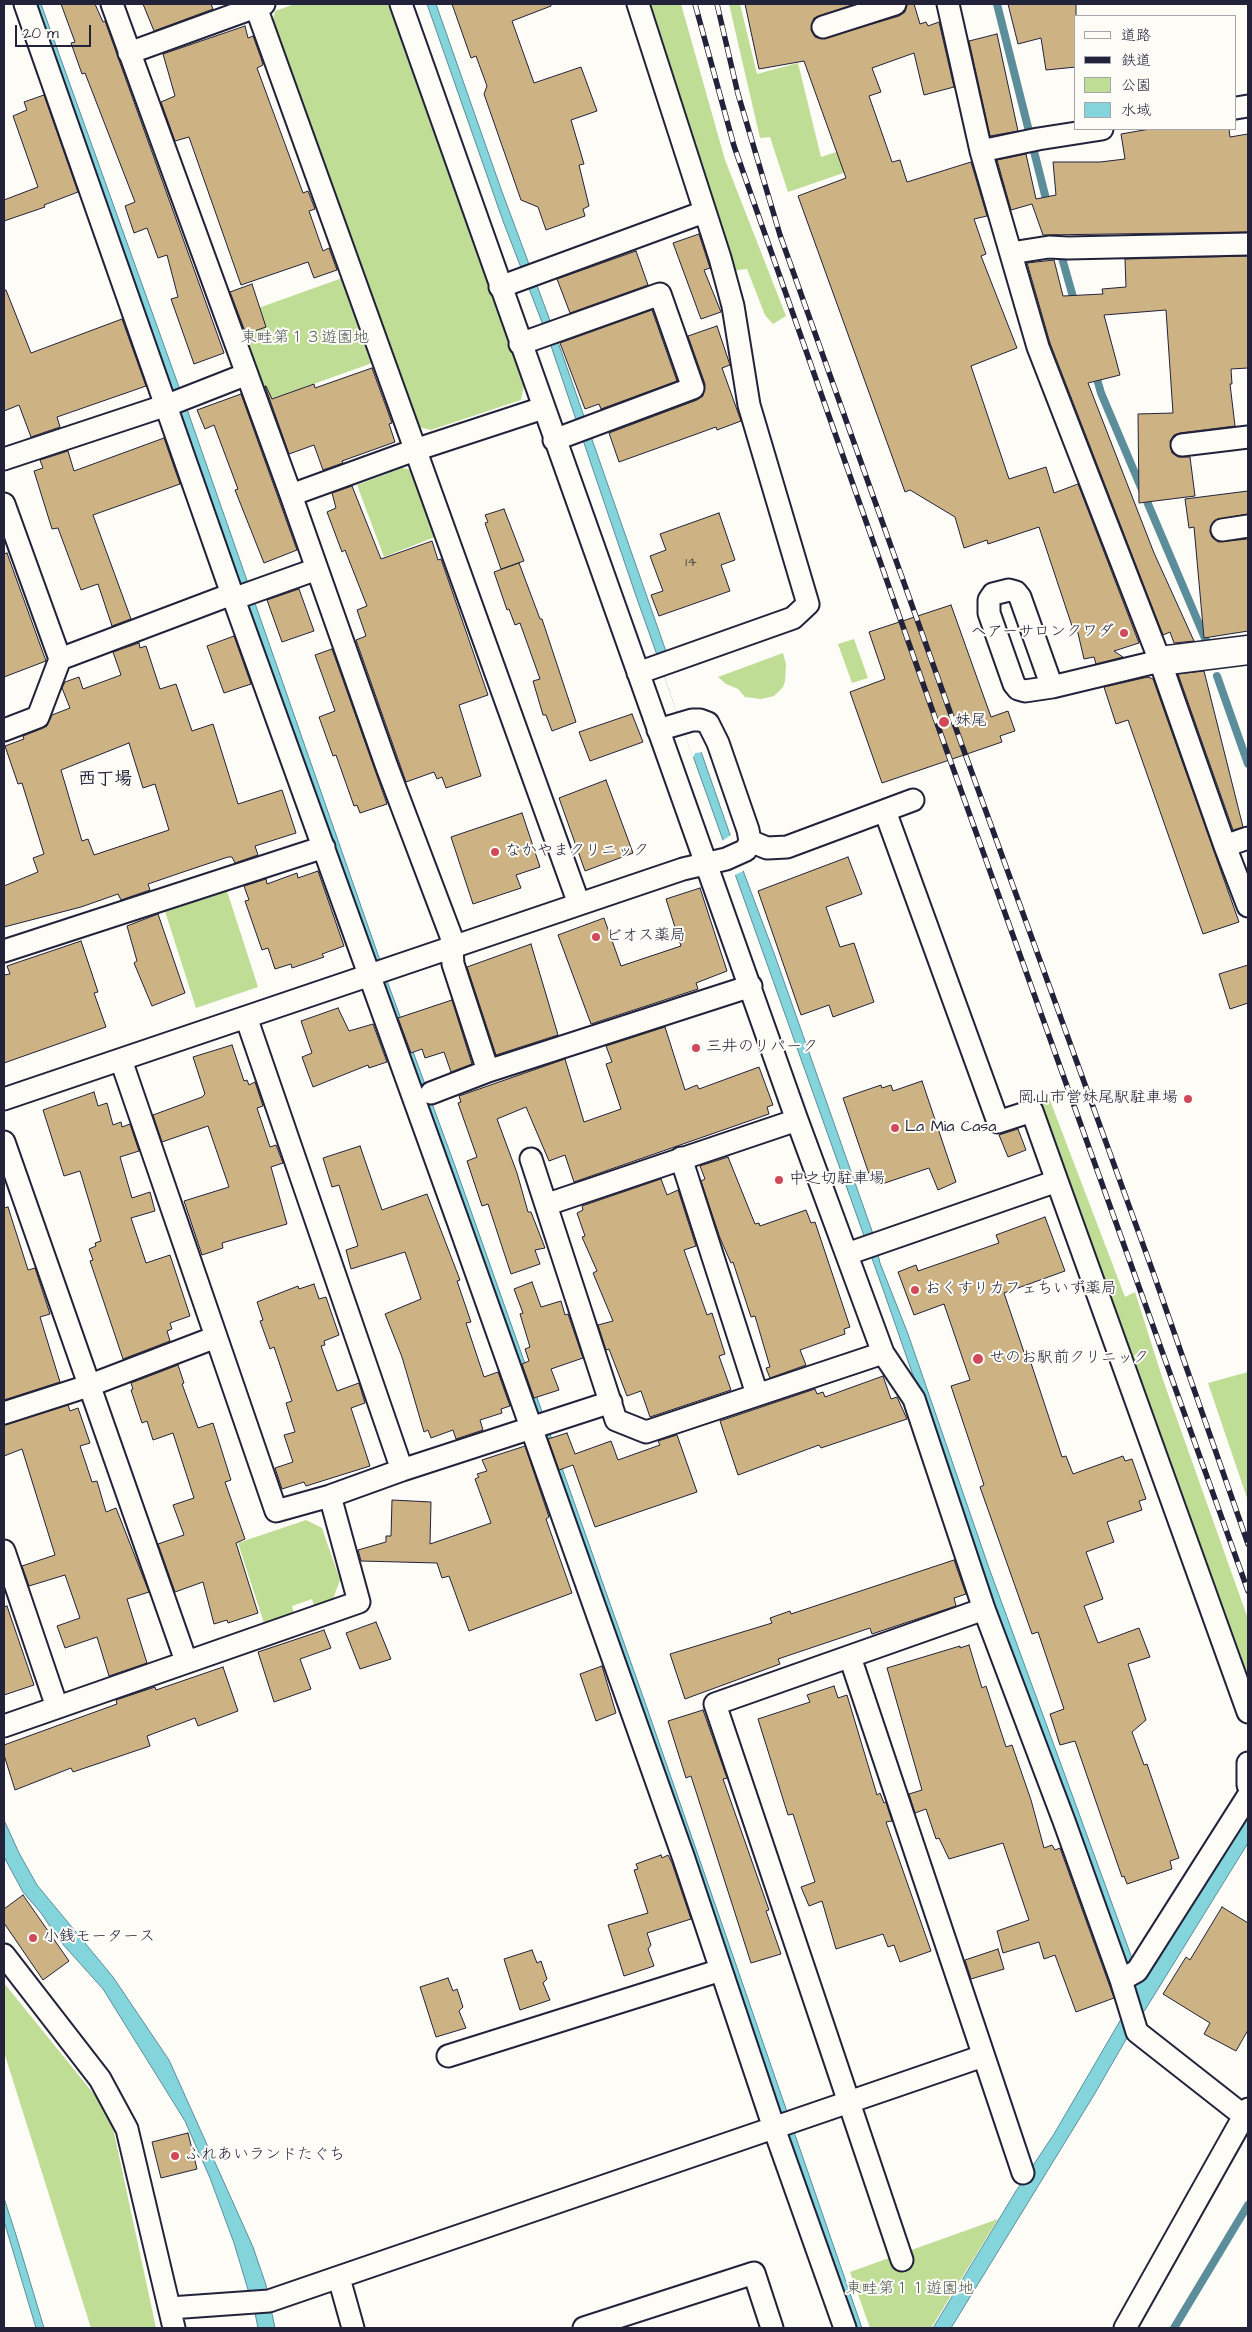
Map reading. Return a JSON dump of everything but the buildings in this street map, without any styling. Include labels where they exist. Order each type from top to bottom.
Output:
[{"type":"main road","points":[[1160,660],[1248,650]]},
{"type":"street","points":[[26,4],[175,402],[324,846],[376,972],[538,1426],[721,1970],[782,2125],[846,2328]]},
{"type":"street","points":[[112,4],[291,495],[387,767],[451,936],[453,964],[488,1071]]},
{"type":"street","points":[[401,4],[510,284],[520,344],[797,1120],[863,1248],[883,1353],[914,1399],[984,1609],[1127,1976],[1128,2006],[1137,2026],[1137,2032],[1246,2113],[1125,2328]]},
{"type":"street","points":[[638,4],[733,306],[749,405],[808,604],[793,618],[638,673]]},
{"type":"street","points":[[823,27],[895,4]]},
{"type":"street","points":[[948,4],[981,151],[1038,347],[1160,660],[1224,846],[1248,906]]},
{"type":"street","points":[[129,53],[260,5],[415,450],[579,904]]},
{"type":"street","points":[[981,151],[1031,140],[1096,130]]},
{"type":"street","points":[[510,284],[704,212]]},
{"type":"street","points":[[1011,253],[1062,248],[1248,244]]},
{"type":"street","points":[[520,344],[660,294],[693,388],[554,440]]},
{"type":"street","points":[[4,459],[175,402],[247,374]]},
{"type":"street","points":[[291,495],[415,450],[543,408]]},
{"type":"street","points":[[1182,445],[1248,437]]},
{"type":"street","points":[[4,504],[60,659],[38,717],[4,730]]},
{"type":"street","points":[[1222,530],[1248,526]]},
{"type":"street","points":[[60,659],[317,569]]},
{"type":"street","points":[[1052,687],[1160,660]]},
{"type":"street","points":[[4,1099],[579,904],[683,870],[726,860],[746,850],[750,841],[748,830],[718,743],[708,723],[692,720],[658,730]]},
{"type":"street","points":[[750,841],[767,848],[787,847],[913,800]]},
{"type":"street","points":[[885,811],[998,1122],[1032,1111],[1248,1712]]},
{"type":"street","points":[[1224,846],[1248,838]]},
{"type":"street","points":[[4,951],[324,846]]},
{"type":"street","points":[[431,1093],[488,1071],[750,986]]},
{"type":"street","points":[[246,1017],[402,1470]]},
{"type":"street","points":[[121,1060],[276,1511],[330,1496],[402,1470],[611,1402]]},
{"type":"street","points":[[548,1204],[797,1120]]},
{"type":"street","points":[[4,1142],[186,1661]]},
{"type":"street","points":[[682,1158],[757,1394]]},
{"type":"street","points":[[531,1159],[548,1204],[616,1420],[646,1432],[883,1353]]},
{"type":"street","points":[[863,1248],[1057,1181]]},
{"type":"street","points":[[4,1413],[88,1386],[216,1337]]},
{"type":"street","points":[[4,1726],[359,1602],[330,1496]]},
{"type":"street","points":[[4,1550],[57,1707]]},
{"type":"street","points":[[902,2260],[715,1704],[984,1609]]},
{"type":"street","points":[[850,1657],[1024,2173]]},
{"type":"street","points":[[1248,1763],[1248,1785]]},
{"type":"street","points":[[1127,1976],[1248,1796]]},
{"type":"street","points":[[4,1955],[100,2079],[127,2130],[172,2318],[259,2302],[338,2278],[983,2056]]},
{"type":"street","points":[[448,2056],[721,1970]]},
{"type":"street","points":[[584,2328],[754,2273],[772,2328]]},
{"type":"street","points":[[338,2278],[353,2328]]},
{"type":"green space","points":[[295,4],[390,4],[525,381],[521,400],[431,430],[419,427],[272,24],[275,11]]},
{"type":"green space","points":[[645,4],[681,4],[725,160],[786,316],[773,324],[765,315],[747,269],[729,271]]},
{"type":"green space","points":[[729,4],[740,4],[757,74],[798,63],[821,157],[873,140],[878,161],[788,192],[770,137],[760,138]]},
{"type":"green space","name":"東畦第１３遊園地","points":[[345,277],[375,362],[266,401],[236,316]]},
{"type":"green space","points":[[402,468],[416,471],[440,535],[384,557],[357,485]]},
{"type":"green space","points":[[854,639],[868,678],[852,683],[838,644]]},
{"type":"green space","points":[[783,653],[786,664],[785,681],[783,687],[774,696],[761,699],[745,697],[738,689],[726,684],[718,677]]},
{"type":"green space","points":[[226,888],[258,987],[196,1008],[164,908]]},
{"type":"green space","points":[[1048,1095],[1125,1297],[1135,1292],[1162,1377],[1248,1619],[1248,1677],[1036,1101]]},
{"type":"green space","points":[[1248,1372],[1248,1501],[1208,1383]]},
{"type":"green space","points":[[306,1520],[322,1528],[340,1580],[333,1599],[314,1606],[312,1599],[292,1606],[294,1613],[264,1623],[238,1543]]},
{"type":"green space","points":[[4,1983],[110,2114],[156,2328],[91,2328],[4,2052]]},
{"type":"green space","name":"東畦第１１遊園地","points":[[998,2219],[931,2328],[870,2328],[850,2272]]},
{"type":"water","points":[[33,4],[41,4],[188,412],[390,989],[455,1166],[647,1708],[862,2328],[853,2328],[126,257]]},
{"type":"water","points":[[427,4],[436,4],[501,189],[558,342],[735,849],[775,956],[872,1231],[880,1263],[908,1334],[989,1568],[1140,1980],[1248,1811],[1248,1843],[1145,2010],[1129,2029],[1128,2036],[1094,2095],[951,2328],[933,2328],[1016,2191],[1054,2134],[1131,2002],[884,1292],[636,596],[550,343],[503,221]]},
{"type":"water","points":[[4,1820],[19,1853],[37,1885],[113,1977],[169,2060],[253,2247],[266,2285],[275,2328],[258,2328],[234,2243],[210,2178],[185,2121],[103,1989],[59,1940],[41,1913],[23,1892],[4,1857]]},
{"type":"water","points":[[4,2198],[44,2328],[36,2328],[4,2221]]},
{"type":"pier","points":[[656,653],[669,654],[703,752],[695,753],[693,758]]},
{"type":"pier","points":[[731,835],[745,870],[733,876],[722,841]]},
{"type":"waterway","points":[[997,4],[1048,207]]},
{"type":"waterway","points":[[1053,226],[1075,304]]},
{"type":"waterway","points":[[1095,372],[1101,393],[1207,643]]},
{"type":"waterway","points":[[1217,676],[1248,764]]},
{"type":"waterway","points":[[1174,2328],[1248,2205]]},
{"type":"railway","points":[[695,4],[734,146],[939,729],[1248,1591]]},
{"type":"railway","points":[[717,4],[738,94],[780,235],[955,726],[1153,1272],[1248,1544]]},
{"type":"place","name":"ヘアーサロンクワダ","points":[[1124,633]]},
{"type":"place","name":"妹尾","points":[[944,722]]},
{"type":"place","name":"なかやまクリニック","points":[[495,852]]},
{"type":"place","name":"ビオス薬局","points":[[596,937]]},
{"type":"place","name":"三井のリパーク","points":[[696,1048]]},
{"type":"place","name":"岡山市営妹尾駅駐車場","points":[[1188,1099]]},
{"type":"place","name":"La Mia Casa","points":[[895,1128]]},
{"type":"place","name":"中之切駐車場","points":[[779,1180]]},
{"type":"place","name":"おくすりカフェちいず薬局","points":[[915,1290]]},
{"type":"place","name":"せのお駅前クリニック","points":[[978,1359]]},
{"type":"place","name":"小銭モータース","points":[[33,1938]]},
{"type":"place","name":"ふれあいランドたぐち","points":[[175,2156]]},
{"type":"district","name":"西丁場","points":[[105,780]]}]
